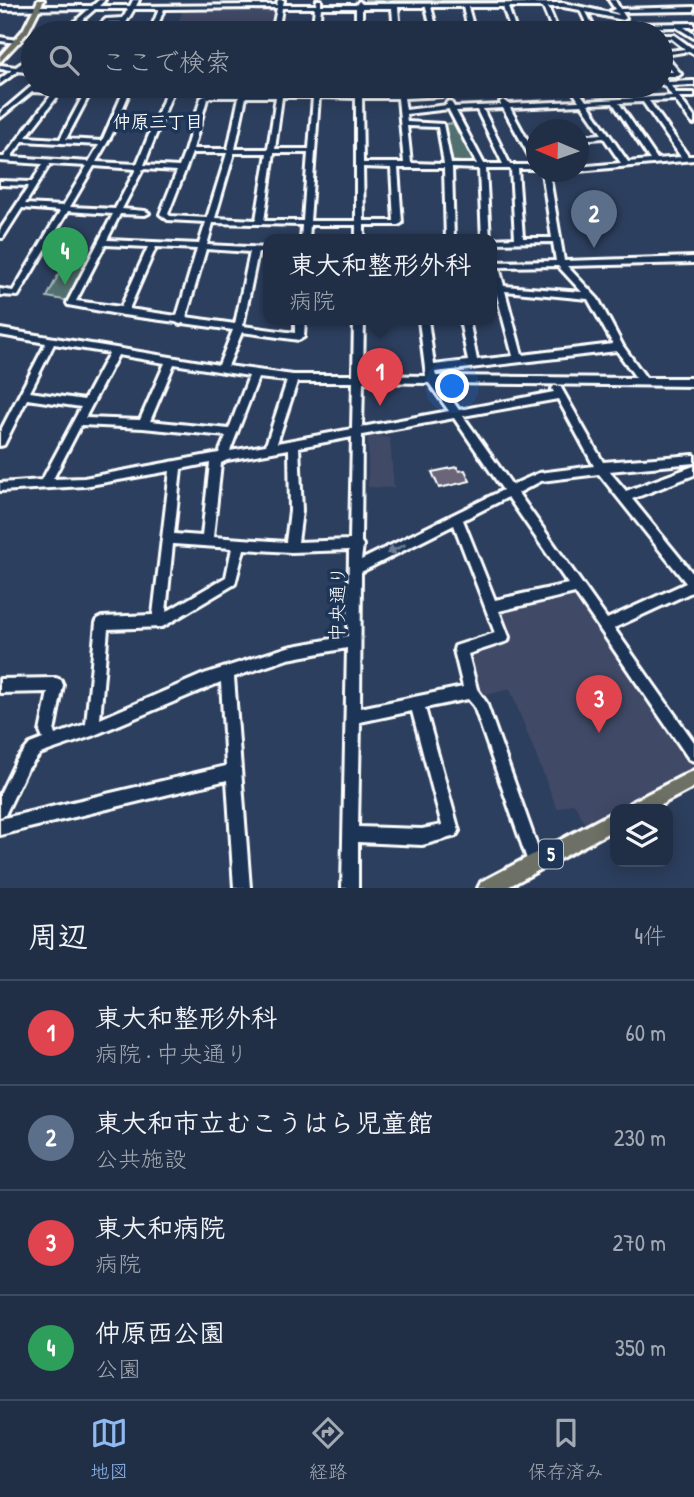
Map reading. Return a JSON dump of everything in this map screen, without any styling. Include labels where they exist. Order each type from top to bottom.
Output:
[{"type":"main road","points":[[30,21],[40,3]]},
{"type":"main road","points":[[0,60],[21,36]]},
{"type":"main road","points":[[645,804],[694,778]]},
{"type":"main road","name":"5","points":[[487,888],[610,823]]},
{"type":"street","points":[[79,21],[102,0]]},
{"type":"street","points":[[106,21],[125,20],[136,0]]},
{"type":"street","points":[[156,21],[164,0]]},
{"type":"street","points":[[196,8],[199,0]]},
{"type":"street","points":[[276,21],[281,0]]},
{"type":"street","points":[[584,0],[597,9],[619,11],[694,9]]},
{"type":"street","points":[[612,0],[625,21]]},
{"type":"street","points":[[642,0],[649,10]]},
{"type":"street","points":[[674,0],[681,9]]},
{"type":"street","points":[[0,8],[40,3],[95,8],[277,8],[359,3],[428,6],[545,5],[554,2],[623,18]]},
{"type":"street","points":[[359,3],[359,21]]},
{"type":"street","points":[[465,5],[469,21]]},
{"type":"street","points":[[505,5],[510,21]]},
{"type":"street","points":[[545,5],[551,21]]},
{"type":"street","points":[[395,6],[396,21]]},
{"type":"street","points":[[428,6],[432,21]]},
{"type":"street","points":[[582,9],[588,21]]},
{"type":"street","points":[[673,25],[694,25]]},
{"type":"street","points":[[677,25],[694,36]]},
{"type":"street","points":[[673,37],[693,50]]},
{"type":"street","points":[[0,39],[18,41]]},
{"type":"street","points":[[673,52],[693,50]]},
{"type":"street","points":[[0,67],[21,69]]},
{"type":"street","points":[[0,82],[21,67]]},
{"type":"street","points":[[673,84],[694,83]]},
{"type":"street","points":[[673,94],[694,122]]},
{"type":"street","points":[[673,97],[694,95]]},
{"type":"street","points":[[0,116],[21,98]]},
{"type":"street","points":[[3,159],[53,98]]},
{"type":"street","points":[[62,141],[85,98]]},
{"type":"street","points":[[0,292],[15,294],[103,144],[124,98]]},
{"type":"street","points":[[167,98],[140,167],[71,303],[299,337],[300,325]]},
{"type":"street","points":[[205,98],[164,216],[260,223],[398,223],[394,165]]},
{"type":"street","points":[[180,321],[231,151],[242,98]]},
{"type":"street","points":[[260,223],[279,98]]},
{"type":"street","points":[[305,234],[316,98]]},
{"type":"street","points":[[359,98],[360,234]]},
{"type":"street","points":[[401,98],[408,165]]},
{"type":"street","points":[[447,98],[479,166],[483,169],[486,234]]},
{"type":"street","points":[[501,98],[525,141]]},
{"type":"street","points":[[582,98],[626,164]]},
{"type":"street","points":[[403,111],[666,98]]},
{"type":"street","points":[[645,100],[685,158]]},
{"type":"street","points":[[615,101],[654,160]]},
{"type":"street","points":[[479,107],[511,167],[519,240]]},
{"type":"street","points":[[404,124],[441,125],[448,165],[450,234]]},
{"type":"street","points":[[589,137],[607,136]]},
{"type":"street","points":[[21,139],[103,144]]},
{"type":"street","points":[[189,151],[312,151]]},
{"type":"street","points":[[589,168],[694,158]]},
{"type":"street","points":[[3,159],[181,169]]},
{"type":"street","points":[[0,236],[48,162]]},
{"type":"street","points":[[360,165],[526,167]]},
{"type":"street","points":[[547,182],[560,263],[590,296],[643,382]]},
{"type":"street","points":[[0,183],[33,184]]},
{"type":"street","points":[[19,206],[145,213]]},
{"type":"street","points":[[497,241],[556,240]]},
{"type":"street","points":[[102,242],[263,250]]},
{"type":"street","points":[[123,312],[153,245]]},
{"type":"street","points":[[222,369],[238,330],[254,250]]},
{"type":"street","points":[[497,265],[694,260]]},
{"type":"street","points":[[497,280],[518,357]]},
{"type":"street","points":[[499,288],[590,296]]},
{"type":"street","name":"中央通り","points":[[350,888],[359,325]]},
{"type":"street","points":[[423,325],[430,374],[694,754]]},
{"type":"street","points":[[465,325],[473,363]]},
{"type":"street","points":[[0,332],[222,369],[293,378],[358,379],[430,374],[553,380],[694,382]]},
{"type":"street","points":[[0,442],[51,341]]},
{"type":"street","points":[[430,374],[473,363],[619,347]]},
{"type":"street","points":[[46,483],[115,351]]},
{"type":"street","points":[[143,424],[172,360]]},
{"type":"street","points":[[207,541],[219,459],[255,374]]},
{"type":"street","points":[[270,449],[293,378]]},
{"type":"street","points":[[553,380],[600,467],[694,584],[605,626]]},
{"type":"street","points":[[25,395],[86,404]]},
{"type":"street","points":[[0,487],[84,482],[560,396]]},
{"type":"street","points":[[77,421],[143,424],[232,433]]},
{"type":"street","points":[[291,547],[296,512],[294,444]]},
{"type":"street","points":[[357,568],[539,477],[596,471],[600,467],[693,463]]},
{"type":"street","points":[[624,498],[693,463]]},
{"type":"street","points":[[159,621],[176,466]]},
{"type":"street","points":[[457,519],[503,637],[460,650],[471,692],[479,702],[535,863]]},
{"type":"street","points":[[168,539],[291,547],[357,545]]},
{"type":"street","points":[[92,729],[102,623],[159,621],[231,580],[239,544]]},
{"type":"street","points":[[491,607],[578,587]]},
{"type":"street","points":[[0,810],[28,756],[35,749],[92,729],[227,674],[289,653],[355,641]]},
{"type":"street","points":[[227,674],[242,888]]},
{"type":"street","points":[[0,686],[56,685],[47,733],[52,743]]},
{"type":"street","points":[[354,716],[471,692]]},
{"type":"street","points":[[351,834],[422,837],[451,831],[417,705]]},
{"type":"street","points":[[0,827],[234,771]]},
{"type":"shaded area","points":[[277,9],[274,21],[179,21],[183,10]]},
{"type":"shaded area","points":[[368,435],[390,438],[394,488],[368,487]]},
{"type":"shaded area","points":[[578,594],[694,769],[628,804],[610,804],[610,813],[586,826],[574,803],[557,809],[510,689],[479,697],[464,655],[508,643],[497,612]]},
{"type":"green space","points":[[365,0],[550,0],[551,3],[365,6]]},
{"type":"green space","points":[[457,123],[475,162],[473,163],[450,161],[444,124]]},
{"type":"green space","points":[[66,260],[90,261],[69,301],[47,297]]},
{"type":"building","points":[[457,467],[459,471],[465,470],[470,481],[439,488],[432,472]]},
{"type":"place","name":"東大和市立むこうはら児童館","points":[[594,248]]},
{"type":"place","name":"仲原西公園","points":[[65,285]]},
{"type":"place","name":"東大和整形外科","points":[[380,406]]},
{"type":"place","name":"東大和病院","points":[[599,733]]},
{"type":"district","name":"仲原三丁目","points":[[158,121]]}]
